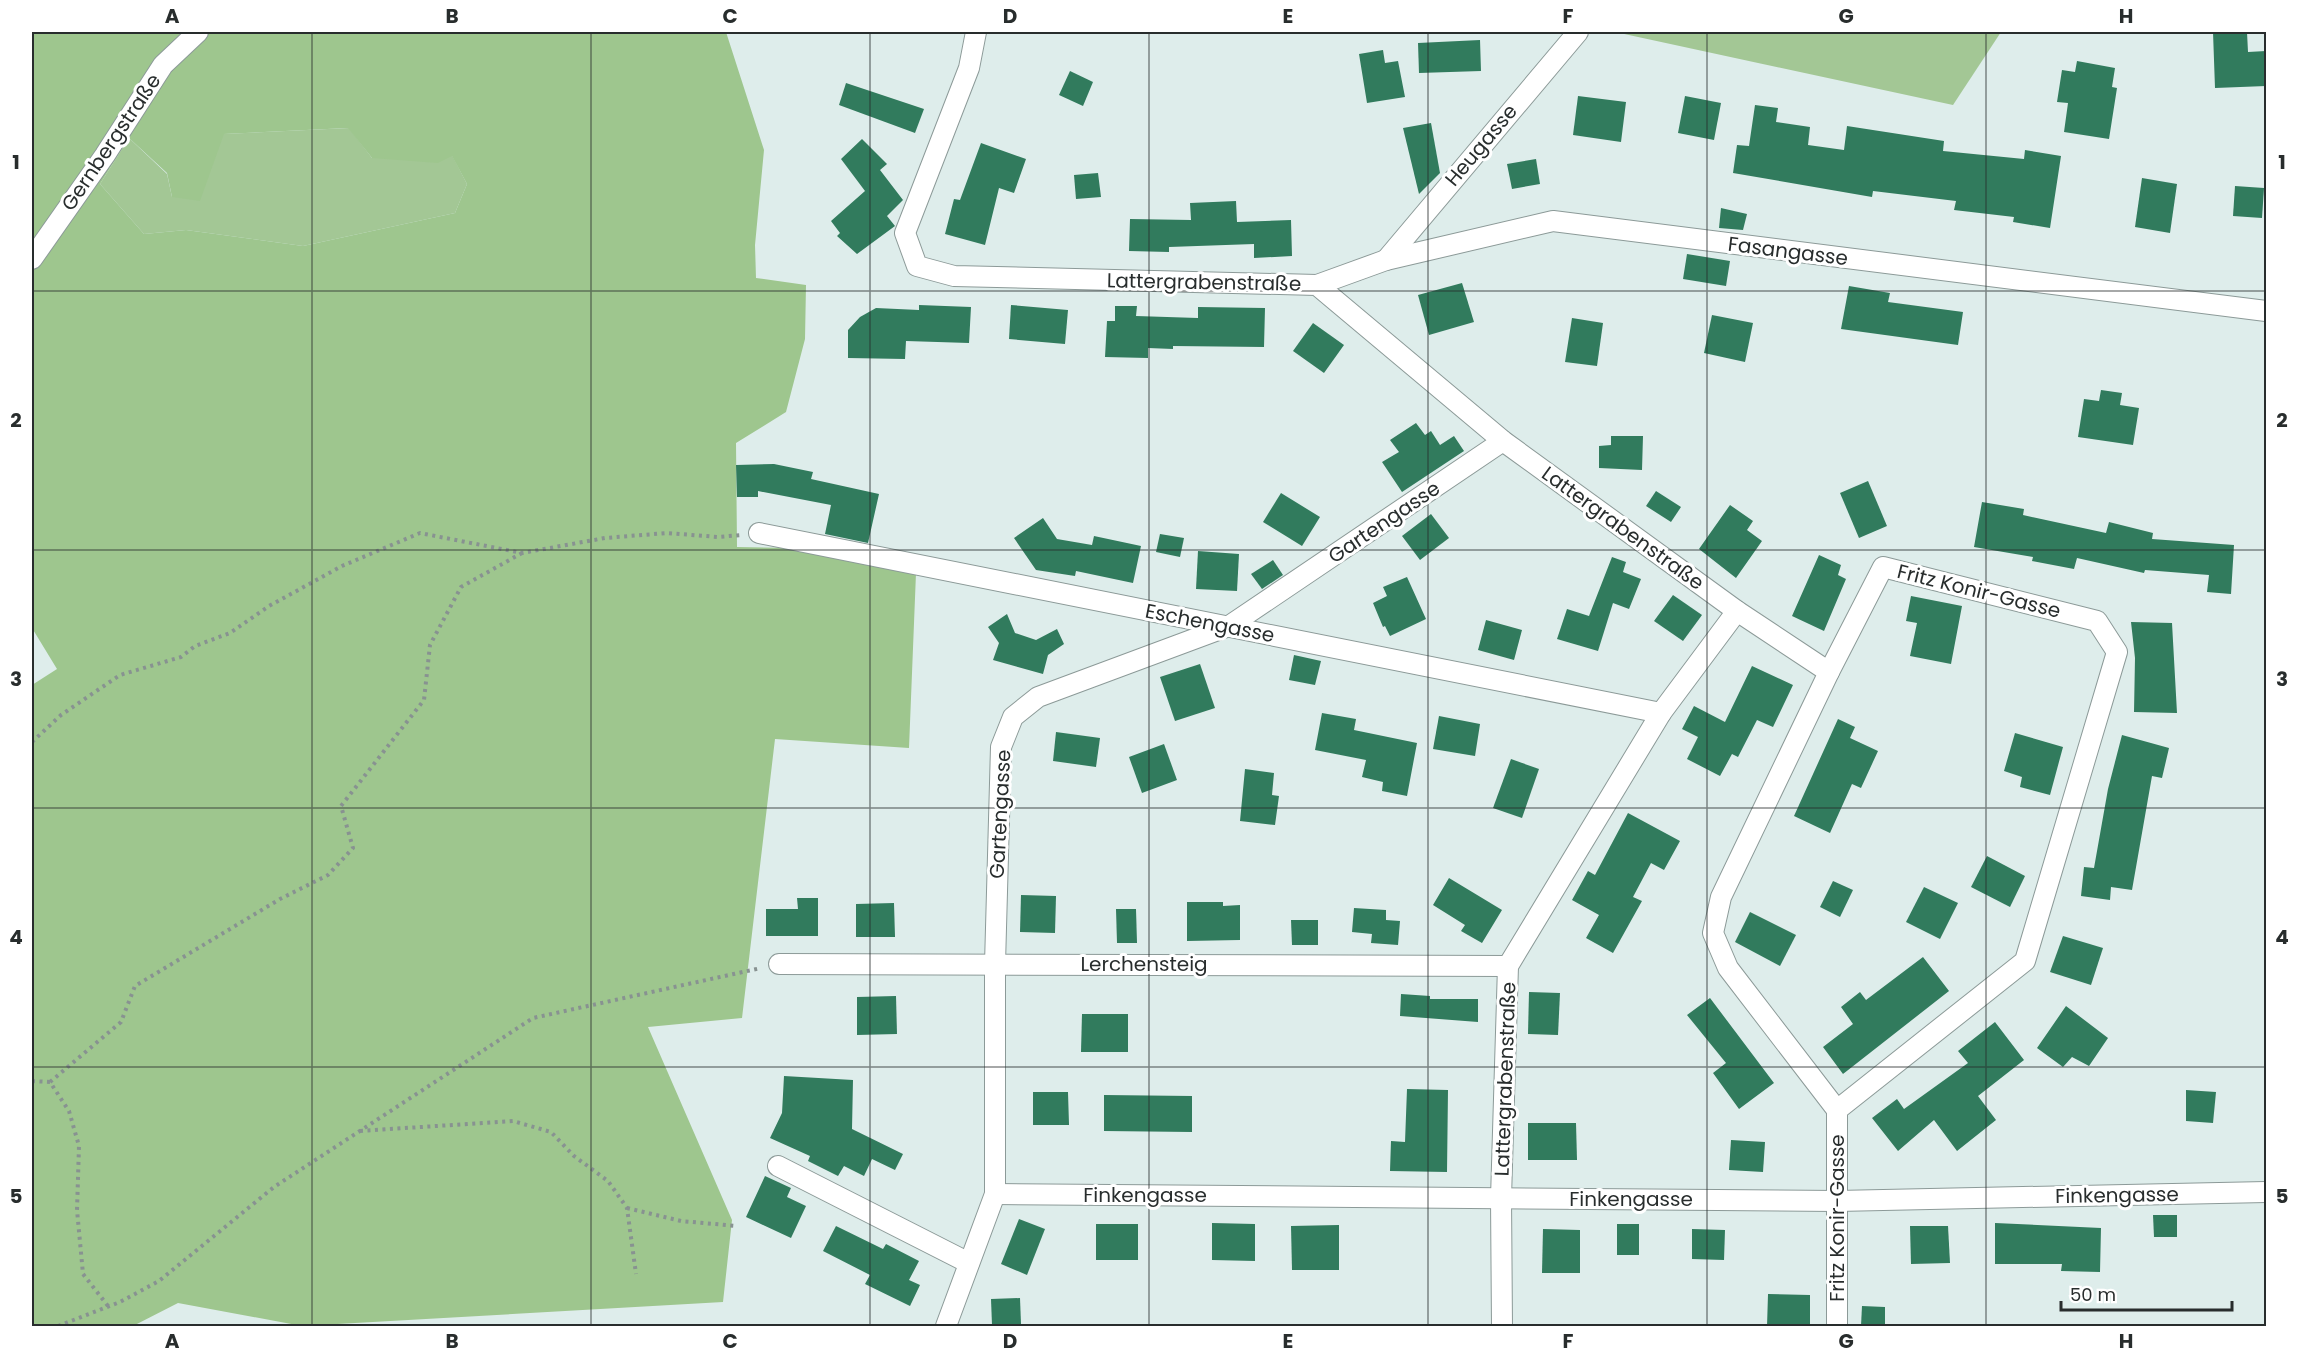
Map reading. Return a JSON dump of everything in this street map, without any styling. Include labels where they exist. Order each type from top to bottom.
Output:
[{"type":"street","name":"Gernbergstraße","points":[[32,259],[105,155],[163,64],[198,32]]},
{"type":"street","name":"Lattergrabenstraße","points":[[976,32],[969,68],[904,233],[917,266],[954,276],[1317,285],[1503,441],[1737,611],[1829,672]]},
{"type":"street","name":"Heugasse","points":[[1386,260],[1571,37],[1578,32]]},
{"type":"street","name":"Fasangasse","points":[[1317,285],[1386,260],[1553,221],[2266,311]]},
{"type":"street","name":"Gartengasse","points":[[946,1326],[995,1194],[994,964],[1001,747],[1013,717],[1038,697],[1229,627],[1503,441]]},
{"type":"street","name":"Eschengasse","points":[[759,534],[1661,713]]},
{"type":"street","name":"Fritz Konir-Gasse","points":[[1837,1110],[2025,961],[2117,652],[2097,621],[1882,567],[1720,897],[1713,933],[1728,968],[1837,1110],[1837,1326]]},
{"type":"street","name":"Lattergrabenstraße","points":[[1502,1326],[1501,1198],[1508,966],[1661,713],[1737,611]]},
{"type":"street","name":"Lerchensteig","points":[[779,964],[1508,966]]},
{"type":"street","points":[[778,1166],[969,1263]]},
{"type":"street","name":"Finkengasse","points":[[995,1194],[1837,1201],[2266,1192]]},
{"type":"path","points":[[32,742],[61,715],[120,675],[181,657],[195,646],[230,633],[269,606],[342,566],[420,533],[522,553]]},
{"type":"path","points":[[32,1082],[50,1082],[121,1022],[135,987],[280,899],[328,875],[353,848],[341,806],[423,699],[430,645],[461,587],[522,553],[605,538],[668,533],[718,537],[759,534]]},
{"type":"path","points":[[58,1326],[108,1306],[159,1281],[274,1187],[533,1018],[779,964]]},
{"type":"path","points":[[50,1082],[69,1110],[79,1146],[77,1210],[83,1275],[108,1306]]},
{"type":"path","points":[[360,1131],[513,1122],[551,1132],[573,1156],[608,1181],[627,1208],[636,1274]]},
{"type":"path","points":[[627,1208],[681,1221],[737,1226]]},
{"type":"green space","points":[[32,32],[726,32],[764,150],[755,245],[756,278],[806,285],[805,339],[786,412],[736,443],[737,547],[793,548],[916,573],[909,748],[775,739],[742,1018],[648,1027],[732,1220],[723,1302],[302,1326],[178,1303],[133,1326],[32,1326],[32,685],[57,669],[32,628]],"holes":[[[348,128],[372,158],[438,163],[452,156],[467,184],[455,213],[303,246],[186,230],[144,234],[100,184],[129,138],[167,173],[172,197],[200,201],[224,134]]]},
{"type":"green space","points":[[1615,32],[2001,32],[1953,105]]},
{"type":"green space","points":[[349,128],[372,158],[452,155],[467,184],[455,213],[303,246],[186,230],[144,234],[100,184],[129,138],[167,174],[172,197],[223,134]]},
{"type":"building","points":[[2213,32],[2247,32],[2248,52],[2266,51],[2266,86],[2215,88]]},
{"type":"building","points":[[1480,40],[1481,71],[1419,73],[1418,43]]},
{"type":"building","points":[[1383,50],[1385,63],[1398,61],[1405,97],[1367,103],[1359,54]]},
{"type":"building","points":[[2077,61],[2115,68],[2112,87],[2117,88],[2109,139],[2064,132],[2068,103],[2057,102],[2062,70],[2075,72]]},
{"type":"building","points":[[1070,71],[1093,82],[1083,106],[1059,95]]},
{"type":"building","points":[[846,83],[924,109],[915,133],[839,105]]},
{"type":"building","points":[[1578,96],[1626,102],[1621,142],[1573,135]]},
{"type":"building","points":[[1685,96],[1721,103],[1714,140],[1678,133]]},
{"type":"building","points":[[1755,105],[1778,108],[1776,122],[1810,127],[1808,145],[1844,150],[1847,126],[1944,141],[1943,151],[2024,159],[2025,150],[2061,156],[2050,228],[2013,222],[2014,217],[1954,210],[1956,201],[1873,191],[1872,197],[1733,173],[1737,145],[1749,146]]},
{"type":"building","points":[[1431,123],[1440,173],[1419,194],[1403,128]]},
{"type":"building","points":[[862,139],[887,164],[880,170],[903,200],[887,216],[895,226],[857,254],[837,236],[840,233],[831,221],[865,191],[841,159]]},
{"type":"building","points":[[981,143],[1026,159],[1014,193],[999,188],[985,245],[945,234],[954,199],[960,200]]},
{"type":"building","points":[[1536,159],[1540,184],[1512,189],[1507,164]]},
{"type":"building","points":[[1098,173],[1101,197],[1076,199],[1074,175]]},
{"type":"building","points":[[2142,178],[2177,184],[2170,233],[2135,227]]},
{"type":"building","points":[[2235,186],[2264,188],[2262,218],[2233,216]]},
{"type":"building","points":[[1236,201],[1237,222],[1291,220],[1292,256],[1254,258],[1254,244],[1169,247],[1169,252],[1129,251],[1130,219],[1191,220],[1190,203]]},
{"type":"building","points":[[1721,208],[1747,214],[1743,230],[1719,228]]},
{"type":"building","points":[[1687,254],[1730,261],[1726,286],[1683,279]]},
{"type":"building","points":[[1462,283],[1474,322],[1429,335],[1418,295]]},
{"type":"building","points":[[1849,286],[1890,293],[1888,302],[1963,312],[1958,345],[1841,329]]},
{"type":"building","points":[[919,305],[971,307],[969,343],[906,341],[905,359],[848,358],[848,330],[860,317],[876,308],[919,310]]},
{"type":"building","points":[[1011,305],[1068,310],[1065,344],[1009,339]]},
{"type":"building","points":[[1115,306],[1137,306],[1136,316],[1198,318],[1198,307],[1265,308],[1264,347],[1173,346],[1173,349],[1148,348],[1148,358],[1105,357],[1107,321],[1115,321]]},
{"type":"building","points":[[1712,315],[1753,323],[1745,362],[1704,353]]},
{"type":"building","points":[[1572,318],[1603,323],[1597,366],[1565,362]]},
{"type":"building","points":[[1313,323],[1344,345],[1324,373],[1293,351]]},
{"type":"building","points":[[2101,390],[2122,393],[2120,405],[2139,408],[2133,445],[2078,437],[2084,399],[2099,401]]},
{"type":"building","points":[[1416,423],[1425,435],[1431,431],[1440,445],[1454,436],[1464,451],[1402,492],[1382,462],[1399,452],[1390,440]]},
{"type":"building","points":[[1611,436],[1643,436],[1642,470],[1599,468],[1599,446],[1611,445]]},
{"type":"building","points":[[774,464],[813,472],[811,479],[879,494],[868,543],[825,534],[831,505],[758,491],[758,497],[737,497],[736,465]]},
{"type":"building","points":[[1868,481],[1887,526],[1859,538],[1840,493]]},
{"type":"building","points":[[1656,491],[1681,507],[1671,522],[1646,506]]},
{"type":"building","points":[[1281,493],[1320,517],[1302,546],[1263,522]]},
{"type":"building","points":[[1982,502],[2024,509],[2023,515],[2106,533],[2109,522],[2153,533],[2152,539],[2234,545],[2231,594],[2207,592],[2209,575],[2145,570],[2144,573],[2077,558],[2074,569],[2032,561],[2033,557],[1974,547]]},
{"type":"building","points":[[1730,505],[1753,521],[1747,530],[1762,541],[1736,578],[1699,549]]},
{"type":"building","points":[[1431,514],[1449,538],[1420,560],[1402,536]]},
{"type":"building","points":[[1043,518],[1057,539],[1092,545],[1094,536],[1141,546],[1133,583],[1076,571],[1075,576],[1036,570],[1014,538]]},
{"type":"building","points":[[1160,534],[1184,538],[1180,557],[1156,552]]},
{"type":"building","points":[[1198,551],[1239,554],[1237,591],[1196,589]]},
{"type":"building","points":[[1819,555],[1841,565],[1838,575],[1846,579],[1824,631],[1792,616]]},
{"type":"building","points":[[1612,557],[1626,562],[1623,572],[1641,579],[1629,609],[1613,603],[1598,651],[1557,639],[1567,609],[1589,616]]},
{"type":"building","points":[[1273,560],[1283,575],[1262,589],[1251,574]]},
{"type":"building","points":[[1407,577],[1426,619],[1390,636],[1385,626],[1383,627],[1373,603],[1387,596],[1383,587]]},
{"type":"building","points":[[1673,595],[1702,615],[1683,641],[1654,621]]},
{"type":"building","points":[[1911,596],[1962,606],[1951,664],[1910,656],[1917,623],[1906,621]]},
{"type":"building","points":[[1007,614],[1015,633],[1036,640],[1057,629],[1064,644],[1048,655],[1043,674],[993,660],[999,643],[988,627]]},
{"type":"building","points":[[1486,620],[1522,630],[1514,660],[1478,650]]},
{"type":"building","points":[[2131,622],[2172,623],[2177,713],[2134,712],[2135,658]]},
{"type":"building","points":[[1294,655],[1321,661],[1315,685],[1289,680]]},
{"type":"building","points":[[1200,664],[1215,708],[1175,721],[1160,677]]},
{"type":"building","points":[[1752,666],[1793,685],[1773,727],[1757,720],[1738,757],[1732,754],[1720,776],[1687,759],[1698,737],[1682,729],[1694,706],[1725,722]]},
{"type":"building","points":[[1322,713],[1356,719],[1354,730],[1417,743],[1407,796],[1382,791],[1383,782],[1362,777],[1366,760],[1315,750]]},
{"type":"building","points":[[1439,716],[1480,724],[1475,756],[1433,749]]},
{"type":"building","points":[[1838,719],[1855,727],[1850,738],[1878,751],[1861,788],[1852,784],[1830,833],[1794,816]]},
{"type":"building","points":[[1056,732],[1100,738],[1096,767],[1053,761]]},
{"type":"building","points":[[2015,733],[2063,747],[2050,795],[2020,787],[2022,777],[2004,771]]},
{"type":"building","points":[[2122,735],[2169,748],[2162,778],[2152,776],[2132,890],[2111,887],[2110,900],[2081,896],[2084,867],[2094,868],[2108,789]]},
{"type":"building","points":[[1164,744],[1177,780],[1142,793],[1129,757]]},
{"type":"building","points":[[1511,759],[1539,769],[1522,818],[1493,808]]},
{"type":"building","points":[[1245,769],[1274,773],[1272,795],[1279,796],[1275,825],[1240,821]]},
{"type":"building","points":[[1628,813],[1680,841],[1664,870],[1651,863],[1633,897],[1642,901],[1613,953],[1586,938],[1599,915],[1572,900],[1588,871],[1595,875]]},
{"type":"building","points":[[1987,856],[2025,876],[2010,907],[1971,887]]},
{"type":"building","points":[[1449,878],[1502,910],[1482,943],[1461,931],[1465,925],[1433,905]]},
{"type":"building","points":[[1833,881],[1853,890],[1840,917],[1820,907]]},
{"type":"building","points":[[1924,887],[1958,903],[1940,939],[1906,922]]},
{"type":"building","points":[[1021,895],[1056,896],[1055,933],[1020,932]]},
{"type":"building","points":[[797,898],[818,898],[818,936],[766,936],[766,909],[798,909]]},
{"type":"building","points":[[1187,902],[1223,902],[1223,906],[1240,905],[1240,940],[1187,941]]},
{"type":"building","points":[[894,903],[895,937],[856,937],[856,904]]},
{"type":"building","points":[[1354,908],[1386,910],[1386,920],[1400,921],[1398,945],[1371,943],[1372,934],[1352,932]]},
{"type":"building","points":[[1116,909],[1136,909],[1137,943],[1117,943]]},
{"type":"building","points":[[1750,912],[1796,935],[1780,966],[1735,942]]},
{"type":"building","points":[[1291,920],[1318,920],[1318,945],[1292,945]]},
{"type":"building","points":[[2063,936],[2103,948],[2091,985],[2050,972]]},
{"type":"building","points":[[1923,957],[1949,991],[1843,1074],[1823,1047],[1853,1024],[1841,1007],[1860,992],[1866,1000]]},
{"type":"building","points":[[1529,992],[1560,993],[1558,1035],[1528,1034]]},
{"type":"building","points":[[1401,994],[1430,996],[1430,999],[1478,999],[1478,1022],[1400,1016]]},
{"type":"building","points":[[896,996],[897,1034],[857,1035],[857,997]]},
{"type":"building","points":[[1710,998],[1774,1083],[1739,1109],[1713,1073],[1726,1063],[1687,1015]]},
{"type":"building","points":[[2066,1006],[2108,1038],[2089,1066],[2072,1057],[2063,1067],[2037,1048]]},
{"type":"building","points":[[1082,1014],[1128,1014],[1128,1052],[1081,1052]]},
{"type":"building","points":[[1995,1022],[2024,1060],[1978,1096],[1996,1120],[1957,1151],[1934,1120],[1898,1151],[1872,1118],[1897,1099],[1904,1109],[1968,1063],[1958,1051]]},
{"type":"building","points":[[784,1076],[853,1080],[852,1129],[903,1154],[895,1170],[872,1159],[864,1176],[844,1166],[838,1176],[808,1161],[810,1156],[770,1138],[782,1113]]},
{"type":"building","points":[[1407,1089],[1448,1090],[1447,1172],[1390,1171],[1391,1141],[1405,1142]]},
{"type":"building","points":[[2186,1090],[2216,1092],[2213,1123],[2186,1121]]},
{"type":"building","points":[[1033,1092],[1068,1092],[1069,1125],[1033,1125]]},
{"type":"building","points":[[1104,1095],[1192,1096],[1192,1132],[1104,1131]]},
{"type":"building","points":[[1528,1123],[1576,1123],[1577,1160],[1528,1160]]},
{"type":"building","points":[[1731,1140],[1765,1142],[1763,1172],[1729,1170]]},
{"type":"building","points":[[765,1176],[791,1188],[787,1197],[806,1206],[791,1238],[746,1217]]},
{"type":"building","points":[[2153,1215],[2177,1215],[2177,1237],[2154,1237]]},
{"type":"building","points":[[1019,1219],[1045,1229],[1027,1275],[1001,1264]]},
{"type":"building","points":[[1212,1223],[1255,1224],[1255,1261],[1212,1260]]},
{"type":"building","points":[[1995,1223],[2101,1228],[2100,1272],[2061,1271],[2062,1264],[1995,1264]]},
{"type":"building","points":[[1096,1224],[1138,1224],[1138,1260],[1096,1260]]},
{"type":"building","points":[[1617,1224],[1639,1224],[1639,1255],[1617,1255]]},
{"type":"building","points":[[1339,1225],[1339,1270],[1292,1270],[1291,1226]]},
{"type":"building","points":[[836,1226],[883,1249],[886,1244],[919,1261],[909,1280],[920,1285],[910,1306],[865,1284],[870,1275],[823,1251]]},
{"type":"building","points":[[1910,1226],[1948,1226],[1950,1263],[1911,1264]]},
{"type":"building","points":[[1543,1229],[1580,1230],[1580,1273],[1542,1273]]},
{"type":"building","points":[[1692,1229],[1725,1230],[1724,1260],[1692,1259]]},
{"type":"building","points":[[1768,1294],[1810,1295],[1810,1326],[1767,1326]]},
{"type":"building","points":[[1020,1298],[1021,1324],[992,1325],[991,1299]]},
{"type":"building","points":[[1862,1306],[1885,1307],[1885,1326],[1861,1326]]}]
